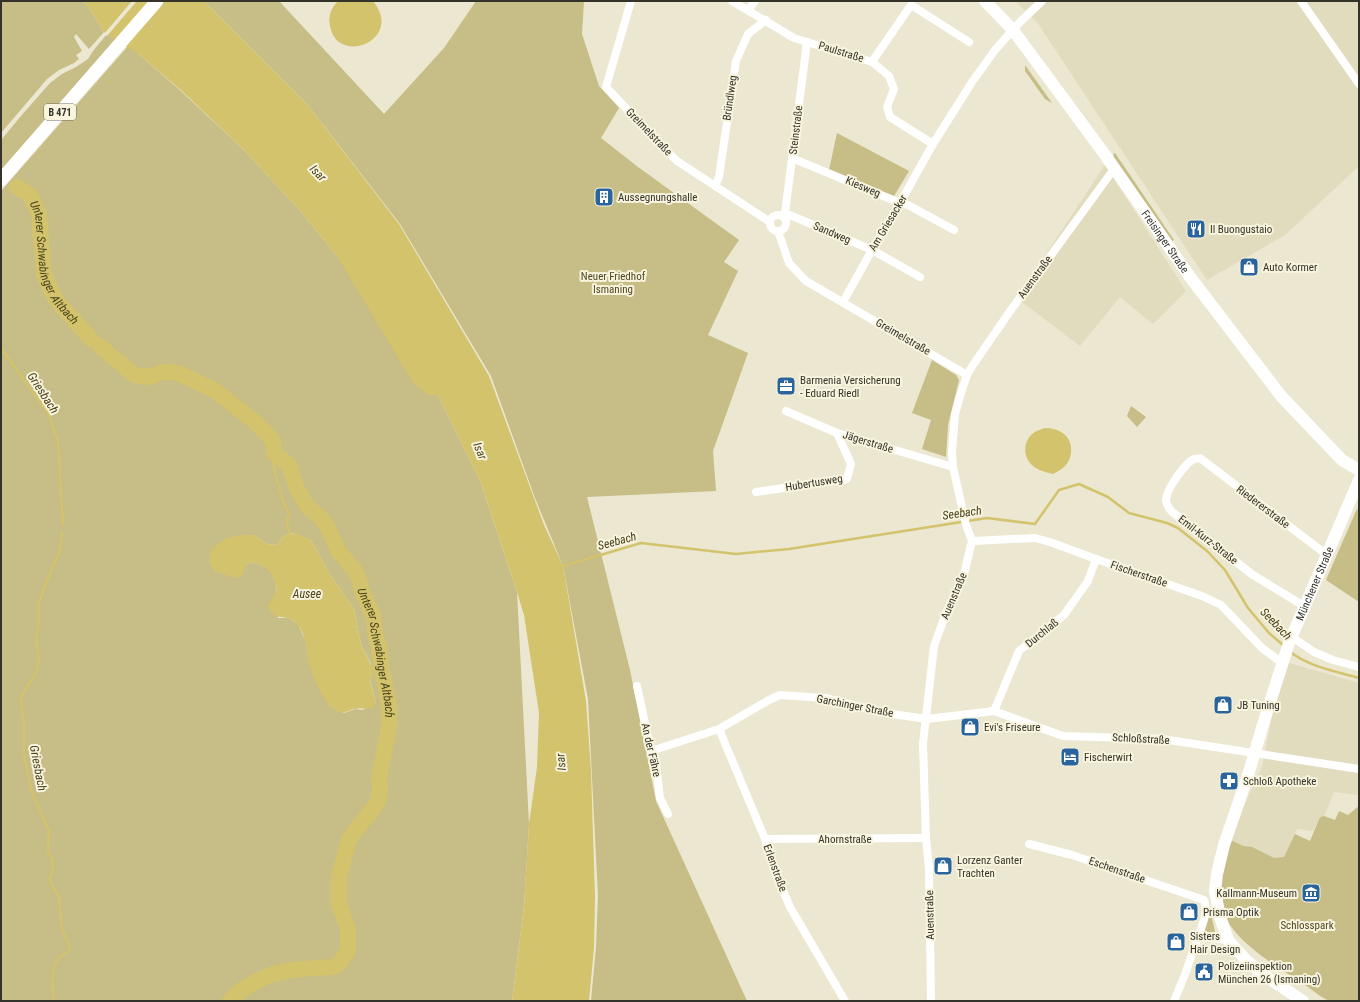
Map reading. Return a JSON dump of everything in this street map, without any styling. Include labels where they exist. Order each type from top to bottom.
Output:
[{"type":"main road","name":"B 471","points":[[1,180],[157,1]]},
{"type":"main road","name":"Freisinger Straße","points":[[985,1],[1013,30],[1103,152],[1190,277],[1282,396],[1342,460],[1359,470]]},
{"type":"main road","name":"Münchener Straße","points":[[1303,1001],[1264,975],[1247,961],[1228,940],[1220,917],[1215,891],[1217,874],[1224,845],[1290,640],[1359,480]]},
{"type":"main road","points":[[1345,513],[1359,501]]},
{"type":"street","name":"Greimelstraße","points":[[631,1],[606,87],[677,161],[770,222]]},
{"type":"street","name":"Paulstraße","points":[[732,1],[794,38],[872,62],[911,5],[968,42]]},
{"type":"street","points":[[748,10],[755,1]]},
{"type":"street","name":"Am Griesacker","points":[[843,302],[933,144],[972,82],[995,50],[1042,1]]},
{"type":"street","points":[[1305,2],[1359,84]]},
{"type":"street","name":"Bründlweg","points":[[715,186],[719,177],[736,61],[748,34],[766,20]]},
{"type":"street","name":"Steinstraße","points":[[784,215],[807,42]]},
{"type":"street","points":[[872,62],[888,76],[894,89],[887,107],[890,117],[933,144]]},
{"type":"street","name":"Kiesweg","points":[[792,158],[908,205],[954,230]]},
{"type":"street","name":"Auenstraße","points":[[931,1001],[929,869],[926,838],[923,744],[934,646],[946,613],[964,574],[972,541],[965,521],[953,467],[952,446],[955,414],[967,375],[1008,314],[1114,169]]},
{"type":"street","points":[[776,215],[784,215],[785,224],[778,231],[774,230],[770,222],[772,218],[776,215]]},
{"type":"street","name":"Sandweg","points":[[784,215],[872,250],[920,277]]},
{"type":"street","name":"Greimelstraße","points":[[778,231],[789,263],[806,281],[967,375]]},
{"type":"street","name":"Jägerstraße","points":[[786,410],[837,432],[953,467]]},
{"type":"street","name":"Hubertusweg","points":[[756,492],[847,479],[851,464],[837,432]]},
{"type":"street","name":"Riedererstraße","points":[[1200,458],[1327,555]]},
{"type":"street","name":"Emil-Kurz-Straße","points":[[1200,458],[1194,459],[1187,465],[1171,485],[1167,493],[1166,502],[1171,511],[1253,575],[1304,606]]},
{"type":"street","name":"Fischerstraße","points":[[972,541],[1035,538],[1195,593],[1221,605],[1262,648],[1284,659]]},
{"type":"street","name":"Durchlaß","points":[[994,711],[1019,651],[1064,615],[1088,581],[1096,559]]},
{"type":"street","points":[[1290,640],[1333,660],[1359,666]]},
{"type":"street","name":"An der Fähre","points":[[636,686],[651,751],[655,758],[660,798],[668,814]]},
{"type":"street","name":"Garchinger Straße","points":[[651,751],[719,729],[780,695],[825,698],[885,712],[927,719]]},
{"type":"street","name":"Schloßstraße","points":[[927,719],[994,711],[1063,736],[1162,739],[1359,770]]},
{"type":"street","name":"Erlenstraße","points":[[719,729],[765,839],[775,872],[790,907],[845,1001]]},
{"type":"street","name":"Ahornstraße","points":[[765,839],[926,838]]},
{"type":"street","name":"Eschenstraße","points":[[1029,844],[1072,855],[1204,900]]},
{"type":"street","points":[[1174,1001],[1206,913],[1206,904],[1204,900],[1215,891]]},
{"type":"street","points":[[1198,937],[1228,940]]},
{"type":"shaded area","points":[[1015,1],[1359,1],[1359,166],[1285,235],[1207,280],[1037,22]]},
{"type":"shaded area","points":[[1105,165],[1186,291],[1153,324],[1120,297],[1080,346],[1017,298]]},
{"type":"shaded area","points":[[1286,662],[1359,683],[1359,795],[1334,792],[1324,816],[1320,817],[1313,831],[1297,829],[1285,857],[1221,877],[1230,836],[1262,767],[1277,690]]},
{"type":"green space","points":[[1,1],[83,1],[88,6],[104,32],[89,49],[76,34],[74,37],[82,51],[76,55],[79,59],[59,70],[47,79],[1,133]]},
{"type":"green space","name":"Neuer Friedhof Ismaning","points":[[204,1],[279,1],[384,114],[444,48],[476,1],[584,1],[582,34],[599,86],[619,108],[601,138],[638,167],[739,240],[724,262],[738,271],[708,335],[748,353],[713,451],[716,491],[587,497],[630,670],[656,801],[747,1001],[591,1001],[596,947],[598,896],[588,699],[563,566],[535,498],[491,376],[400,224],[307,104]]},
{"type":"green space","points":[[107,34],[116,39],[1,170],[1,140],[50,83],[62,74],[88,59]]},
{"type":"green space","points":[[128,46],[182,92],[244,150],[302,213],[337,256],[438,395],[481,483],[517,592],[529,824],[524,906],[512,1001],[1,1001],[1,191]],"holes":[[[294,533],[311,540],[329,573],[354,609],[361,645],[371,664],[373,675],[370,680],[376,703],[362,710],[355,709],[344,713],[329,705],[320,690],[309,661],[305,640],[298,624],[289,618],[278,618],[277,596],[275,582],[272,576],[263,566],[251,562],[246,565],[254,535],[267,544],[277,545],[284,535]]]},
{"type":"green space","points":[[1025,65],[1052,103],[1045,99],[1025,71]]},
{"type":"green space","points":[[837,133],[909,171],[894,196],[829,170]]},
{"type":"green space","points":[[1114,153],[1174,240],[1172,241],[1113,158]]},
{"type":"green space","points":[[932,360],[956,375],[959,380],[948,425],[946,457],[922,449],[931,420],[912,413]]},
{"type":"green space","points":[[1131,406],[1146,417],[1137,427],[1127,416]]},
{"type":"green space","points":[[1359,507],[1359,602],[1326,580]]},
{"type":"green space","name":"Schlosspark","points":[[1359,806],[1359,1001],[1331,1001],[1322,997],[1260,955],[1238,935],[1224,913],[1221,895],[1222,876],[1231,840],[1243,846],[1252,847],[1274,858],[1284,857],[1295,834],[1310,841],[1320,817],[1324,816],[1335,820],[1339,811],[1348,815]]},
{"type":"green space","points":[[1210,909],[1215,932],[1211,934],[1205,931],[1204,926]]},
{"type":"water","name":"Isar","points":[[83,1],[204,1],[307,104],[399,224],[489,376],[544,525],[563,566],[586,701],[591,771],[595,897],[594,948],[589,1001],[512,1001],[524,906],[529,824],[537,767],[539,713],[524,615],[517,592],[481,483],[438,395],[428,395],[413,383],[337,256],[302,213],[244,150],[183,92],[141,56],[104,32],[88,6]]},
{"type":"water","points":[[338,1],[373,1],[381,15],[381,27],[375,37],[366,44],[355,46],[344,45],[335,38],[329,19],[332,9]]},
{"type":"water","points":[[1045,428],[1057,430],[1065,435],[1071,449],[1070,459],[1063,468],[1053,474],[1032,465],[1025,452],[1027,441],[1031,435],[1034,432]]},
{"type":"water","name":"Ausee","points":[[295,533],[311,540],[329,573],[354,609],[361,645],[373,669],[373,675],[370,681],[376,703],[373,708],[354,709],[342,713],[332,708],[322,696],[312,672],[305,640],[300,628],[290,619],[274,615],[267,607],[277,591],[272,575],[266,569],[251,562],[246,565],[242,576],[235,578],[214,571],[209,561],[211,549],[227,538],[240,535],[254,535],[267,544],[277,545],[284,535]]},
{"type":"pier","points":[[132,1],[137,1],[107,36],[104,34]]},
{"type":"waterway","name":"Unterer Schwabinger Altbach","points":[[17,187],[30,195],[39,214],[44,275],[56,300],[91,339]]},
{"type":"waterway","name":"Unterer Schwabinger Altbach","points":[[100,346],[134,375],[149,377],[163,372],[178,373],[214,390],[254,421],[273,441],[275,454],[289,465],[297,489],[307,506],[322,519],[327,526],[339,552],[354,569],[359,579],[362,592],[373,615],[375,634],[379,647],[389,705],[389,727],[379,778],[380,789],[378,802],[349,839],[339,877],[339,904],[348,929],[348,951],[339,964],[333,967],[298,969],[271,975],[247,986],[230,1001]]},
{"type":"waterway","name":"Griesbach","points":[[1,348],[48,413],[58,440],[63,525]]},
{"type":"waterway","points":[[275,454],[273,460],[274,468],[283,501],[289,514],[287,520],[289,534]]},
{"type":"waterway","name":"Seebach","points":[[560,567],[641,543],[736,554],[789,549],[987,518],[1035,524],[1059,490],[1079,484],[1108,497],[1129,513],[1167,523],[1178,528],[1207,551],[1225,570],[1248,608],[1269,633],[1284,646]]},
{"type":"waterway","name":"Griesbach","points":[[54,1001],[52,978],[54,967],[60,957],[69,951],[70,946],[62,927],[59,897],[51,884],[50,879],[53,870],[52,860],[48,852],[49,831],[31,790],[24,755],[24,721],[21,702],[23,693],[36,673],[39,658],[36,638],[39,622],[38,605],[60,551],[62,533]]},
{"type":"waterway","name":"Seebach","points":[[1289,651],[1314,665],[1359,678]]},
{"type":"waterway","points":[[373,669],[382,670]]},
{"type":"place","name":"Aussegnungshalle","points":[[604,197]]},
{"type":"place","name":"Il Buongustaio","points":[[1196,229]]},
{"type":"place","name":"Auto Kormer","points":[[1249,267]]},
{"type":"place","name":"Barmenia Versicherung - Eduard Riedl","points":[[786,386]]},
{"type":"place","name":"JB Tuning","points":[[1223,705]]},
{"type":"place","name":"Evi's Friseure","points":[[970,727]]},
{"type":"place","name":"Fischerwirt","points":[[1070,757]]},
{"type":"place","name":"Schloß Apotheke","points":[[1229,781]]},
{"type":"place","name":"Lorzenz Ganter Trachten","points":[[943,866]]},
{"type":"place","name":"Kallmann-Museum","points":[[1311,893]]},
{"type":"place","name":"Prisma Optik","points":[[1189,912]]},
{"type":"place","name":"Sisters Hair Design","points":[[1176,942]]},
{"type":"place","name":"Polizeiinspektion München 26 (Ismaning)","points":[[1204,972]]}]
